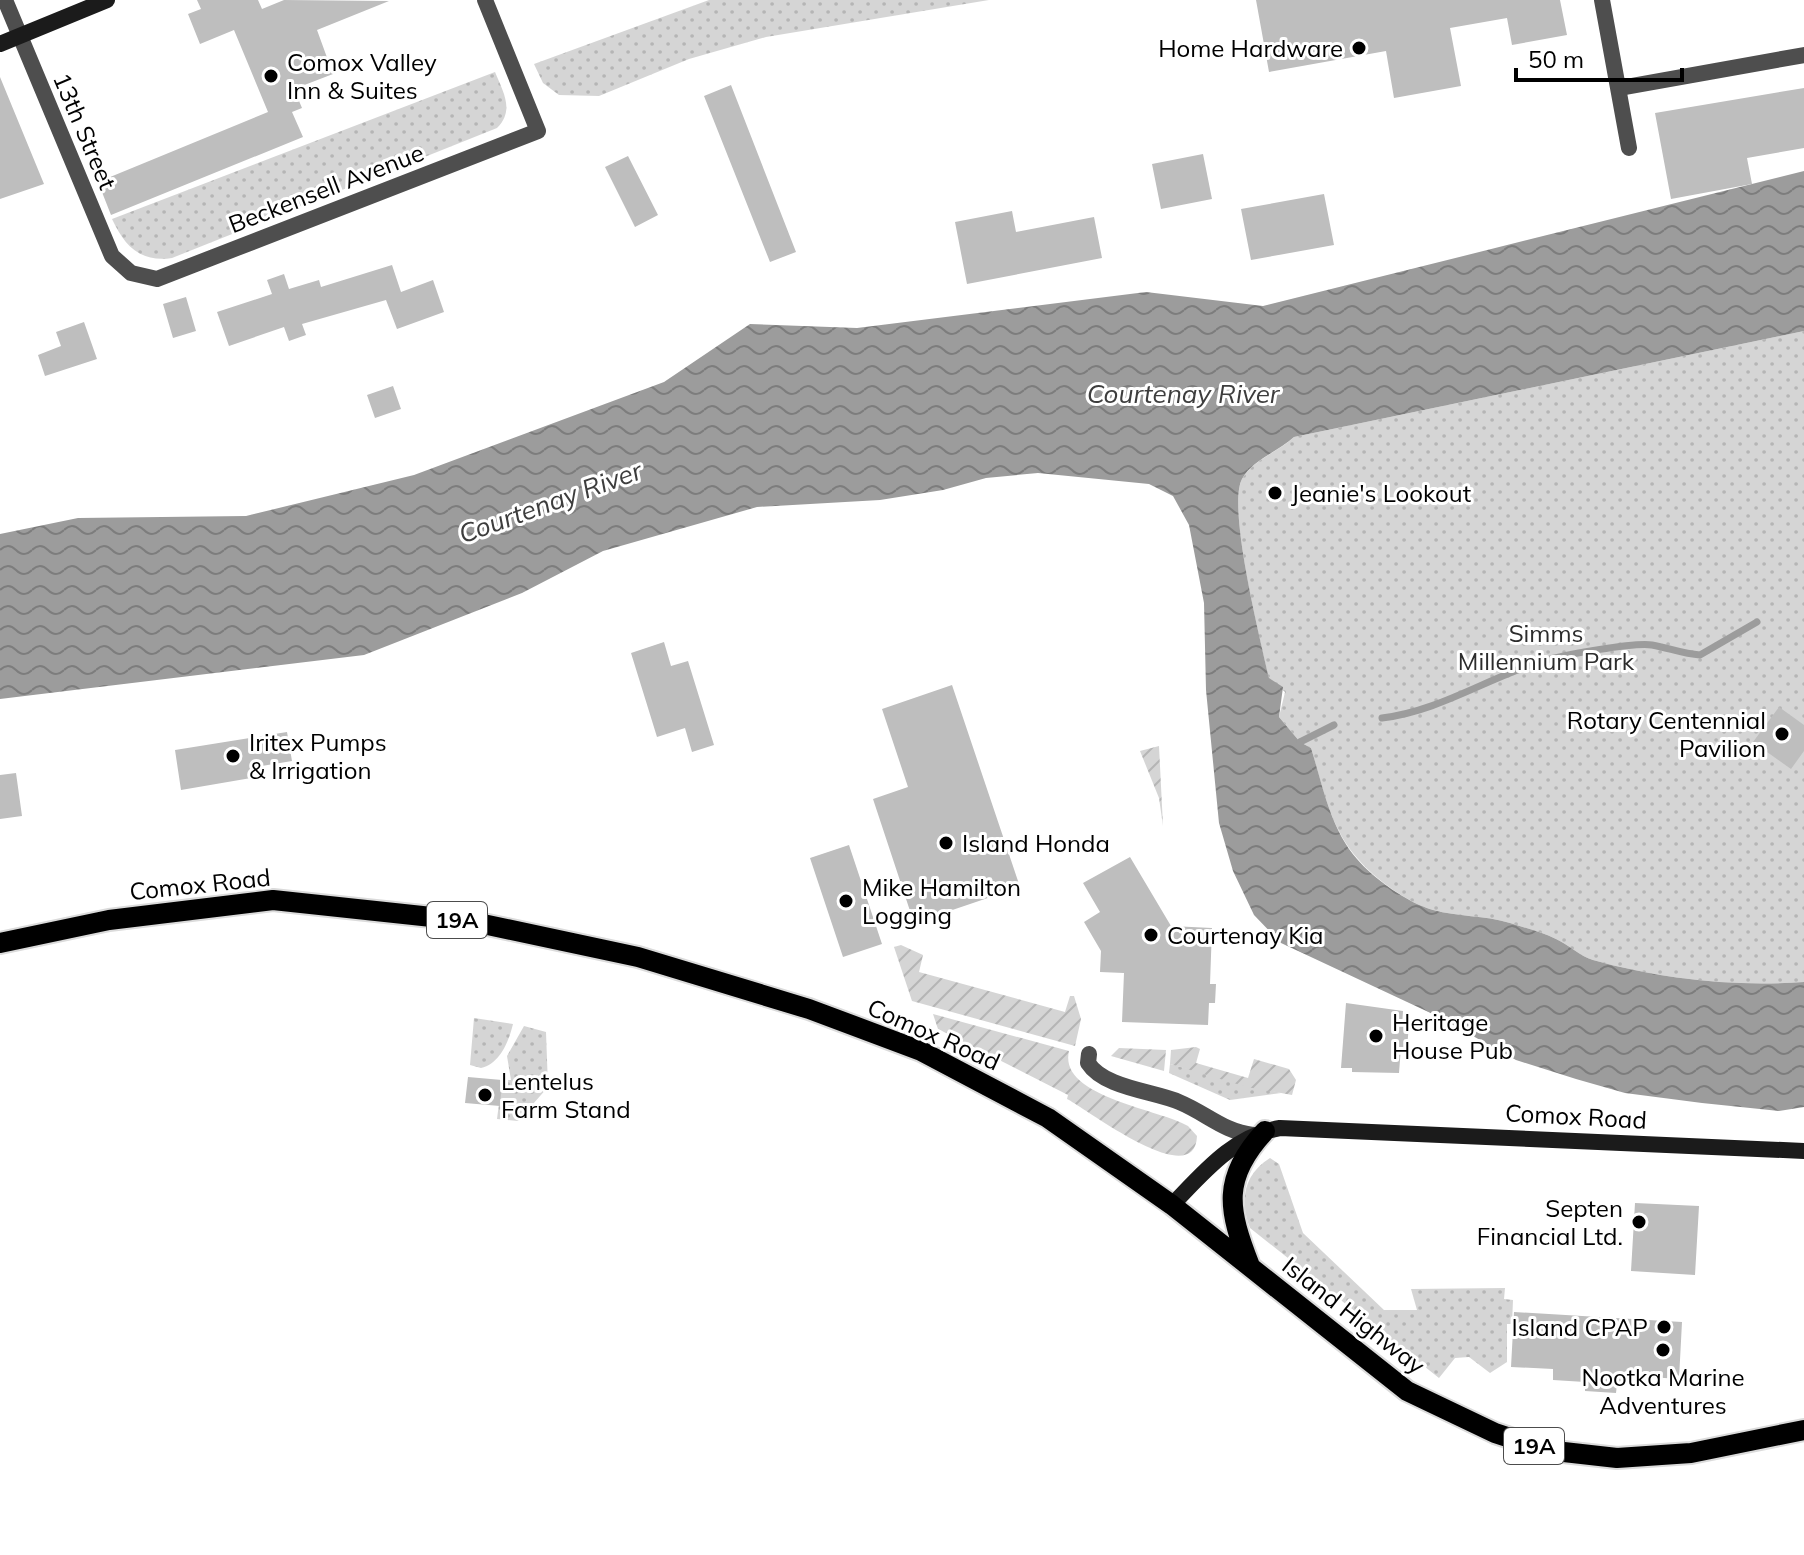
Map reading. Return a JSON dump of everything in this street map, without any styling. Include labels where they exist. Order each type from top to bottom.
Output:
[{"type":"main road","name":"Comox Road","points":[[0,943],[109,920],[273,900],[469,921],[638,957],[809,1009],[921,1051],[1048,1118],[1172,1205]]},
{"type":"main road","points":[[1250,1266],[1233,1223],[1232,1198],[1243,1158],[1259,1133]]},
{"type":"main road","name":"Island Highway","points":[[1172,1205],[1407,1391],[1495,1433],[1546,1450],[1617,1458],[1691,1453],[1804,1430]]},
{"type":"street","name":"13th Street","points":[[5,0],[112,256],[131,273]]},
{"type":"street","points":[[0,44],[107,0]]},
{"type":"street","name":"Beckensell Avenue","points":[[131,273],[157,279],[538,131],[485,0]]},
{"type":"street","points":[[1602,0],[1629,148]]},
{"type":"street","points":[[1620,88],[1804,55]]},
{"type":"street","points":[[1089,1054],[1088,1063],[1100,1076],[1182,1103],[1212,1122],[1259,1133]]},
{"type":"street","name":"Comox Road","points":[[1259,1133],[1295,1128],[1804,1151]]},
{"type":"street","points":[[1172,1205],[1230,1148],[1259,1133]]},
{"type":"green space","points":[[709,0],[989,0],[766,37],[689,59],[599,96],[559,95],[543,83],[534,64]]},
{"type":"green space","points":[[495,72],[506,108],[497,128],[172,258],[151,258],[134,250],[112,219]]},
{"type":"green space","name":"Simms Millennium Park","points":[[1804,331],[1804,982],[1724,982],[1671,977],[1619,967],[1588,958],[1561,941],[1510,923],[1423,907],[1383,882],[1348,847],[1328,806],[1311,748],[1300,742],[1279,717],[1285,692],[1269,679],[1242,545],[1239,494],[1247,472],[1294,437]]},
{"type":"green space","points":[[1159,746],[1163,826],[1159,798],[1140,751]]},
{"type":"green space","points":[[901,945],[923,955],[919,972],[1065,1012],[1070,996],[1074,996],[1081,1019],[1075,1046],[912,1001],[894,947]]},
{"type":"green space","points":[[933,1014],[1069,1051],[1070,1067],[1079,1080],[1094,1090],[1188,1126],[1197,1136],[1192,1151],[1179,1156],[1139,1143],[1067,1099],[1068,1095],[938,1029]]},
{"type":"green space","points":[[474,1018],[513,1024],[498,1057],[481,1068],[470,1065]]},
{"type":"green space","points":[[524,1026],[546,1032],[548,1087],[518,1121],[497,1119],[502,1080],[511,1080],[507,1056]]},
{"type":"green space","points":[[1119,1048],[1166,1050],[1164,1071],[1111,1056]]},
{"type":"green space","points":[[1200,1049],[1196,1063],[1248,1078],[1254,1059],[1289,1069],[1296,1080],[1292,1095],[1247,1087],[1170,1064],[1171,1050]]},
{"type":"green space","points":[[1170,1064],[1281,1093],[1230,1100],[1169,1073]]},
{"type":"green space","points":[[1270,1158],[1279,1164],[1303,1233],[1384,1310],[1417,1310],[1411,1289],[1505,1288],[1504,1299],[1513,1300],[1512,1324],[1507,1324],[1507,1362],[1490,1373],[1469,1357],[1455,1358],[1439,1378],[1250,1228],[1245,1208],[1246,1188],[1254,1172]]},
{"type":"water","name":"Courtenay River","points":[[1804,171],[1804,331],[1294,437],[1259,461],[1242,479],[1239,517],[1247,576],[1269,678],[1283,687],[1279,717],[1300,742],[1311,748],[1334,820],[1357,859],[1392,889],[1423,907],[1500,920],[1533,930],[1593,960],[1697,980],[1804,982],[1804,1107],[1779,1111],[1702,1103],[1625,1093],[1576,1079],[1516,1060],[1437,1016],[1281,943],[1254,915],[1233,871],[1219,823],[1206,690],[1204,603],[1189,525],[1173,496],[1149,484],[1038,473],[986,478],[943,490],[880,500],[757,507],[603,551],[522,593],[364,655],[0,699],[0,534],[78,518],[246,516],[414,475],[664,382],[750,324],[857,328],[1146,292],[1263,306]]},
{"type":"building","name":"Comox Valley Inn & Suites","points":[[197,0],[258,0],[262,9],[284,0],[389,1],[317,30],[333,74],[294,89],[302,108],[292,112],[303,137],[111,215],[98,182],[268,112],[234,30],[200,44],[188,14],[201,9]]},
{"type":"building","name":"Home Hardware","points":[[1256,0],[1560,0],[1567,35],[1512,45],[1507,18],[1450,28],[1461,86],[1394,98],[1386,51],[1269,72]]},
{"type":"building","points":[[0,77],[44,184],[0,199]]},
{"type":"building","points":[[731,85],[796,252],[770,262],[704,96]]},
{"type":"building","points":[[1804,88],[1804,148],[1747,158],[1752,184],[1671,199],[1655,113]]},
{"type":"building","points":[[1203,154],[1212,199],[1161,209],[1152,164]]},
{"type":"building","points":[[628,156],[658,215],[635,227],[605,167]]},
{"type":"building","points":[[1324,194],[1334,245],[1251,260],[1241,209]]},
{"type":"building","points":[[1012,211],[1016,232],[1094,217],[1102,258],[967,284],[955,222]]},
{"type":"building","points":[[392,265],[401,292],[433,280],[444,312],[397,329],[386,300],[302,324],[306,335],[289,341],[284,327],[229,346],[217,312],[272,294],[267,280],[284,274],[289,289],[319,280],[321,287]]},
{"type":"building","points":[[186,297],[196,331],[173,338],[163,304]]},
{"type":"building","points":[[84,322],[97,359],[45,376],[38,355],[61,346],[56,332]]},
{"type":"building","points":[[393,386],[401,409],[375,418],[367,395]]},
{"type":"building","points":[[664,642],[671,666],[688,661],[714,745],[692,752],[685,728],[657,737],[631,653]]},
{"type":"building","name":"Island Honda","points":[[952,685],[1020,887],[914,923],[873,799],[908,787],[882,709]]},
{"type":"building","name":"Rotary Centennial Pavilion","points":[[1779,707],[1804,725],[1804,751],[1791,769],[1753,742]]},
{"type":"building","name":"Iritex Pumps & Irrigation","points":[[287,732],[292,761],[250,768],[251,778],[181,790],[175,750]]},
{"type":"building","points":[[16,773],[22,816],[0,819],[0,775]]},
{"type":"building","name":"Mike Hamilton Logging","points":[[849,845],[882,944],[843,957],[810,858]]},
{"type":"building","name":"Courtenay Kia","points":[[1130,857],[1171,926],[1212,928],[1210,984],[1216,984],[1215,1003],[1209,1003],[1208,1025],[1122,1022],[1124,973],[1100,972],[1101,951],[1084,922],[1100,912],[1083,883]]},
{"type":"building","name":"Heritage House Pub","points":[[1346,1003],[1403,1011],[1402,1026],[1409,1026],[1407,1047],[1401,1047],[1399,1073],[1352,1072],[1352,1068],[1341,1068]]},
{"type":"building","points":[[468,1077],[502,1080],[500,1106],[465,1103]]},
{"type":"building","points":[[1635,1203],[1699,1206],[1695,1275],[1631,1271]]},
{"type":"building","points":[[1514,1312],[1682,1322],[1679,1379],[1650,1377],[1649,1386],[1617,1384],[1616,1393],[1585,1391],[1585,1382],[1553,1380],[1553,1369],[1511,1367]]},
{"type":"waterway","points":[[1382,718],[1424,709],[1522,668],[1566,656],[1643,645],[1700,655],[1757,622]]},
{"type":"waterway","points":[[1300,742],[1334,725]]},
{"type":"place","name":"Home Hardware","points":[[1359,48]]},
{"type":"place","name":"Comox Valley Inn & Suites","points":[[271,76]]},
{"type":"place","name":"Jeanie's Lookout","points":[[1275,493]]},
{"type":"place","name":"Rotary Centennial Pavilion","points":[[1782,734]]},
{"type":"place","name":"Iritex Pumps & Irrigation","points":[[233,756]]},
{"type":"place","name":"Island Honda","points":[[946,843]]},
{"type":"place","name":"Mike Hamilton Logging","points":[[846,901]]},
{"type":"place","name":"Courtenay Kia","points":[[1151,935]]},
{"type":"place","name":"Heritage House Pub","points":[[1376,1036]]},
{"type":"place","name":"Lentelus Farm Stand","points":[[485,1095]]},
{"type":"place","name":"Septen Financial Ltd.","points":[[1639,1222]]},
{"type":"place","name":"Island CPAP","points":[[1664,1327]]},
{"type":"place","name":"Nootka Marine Adventures","points":[[1663,1350]]}]
